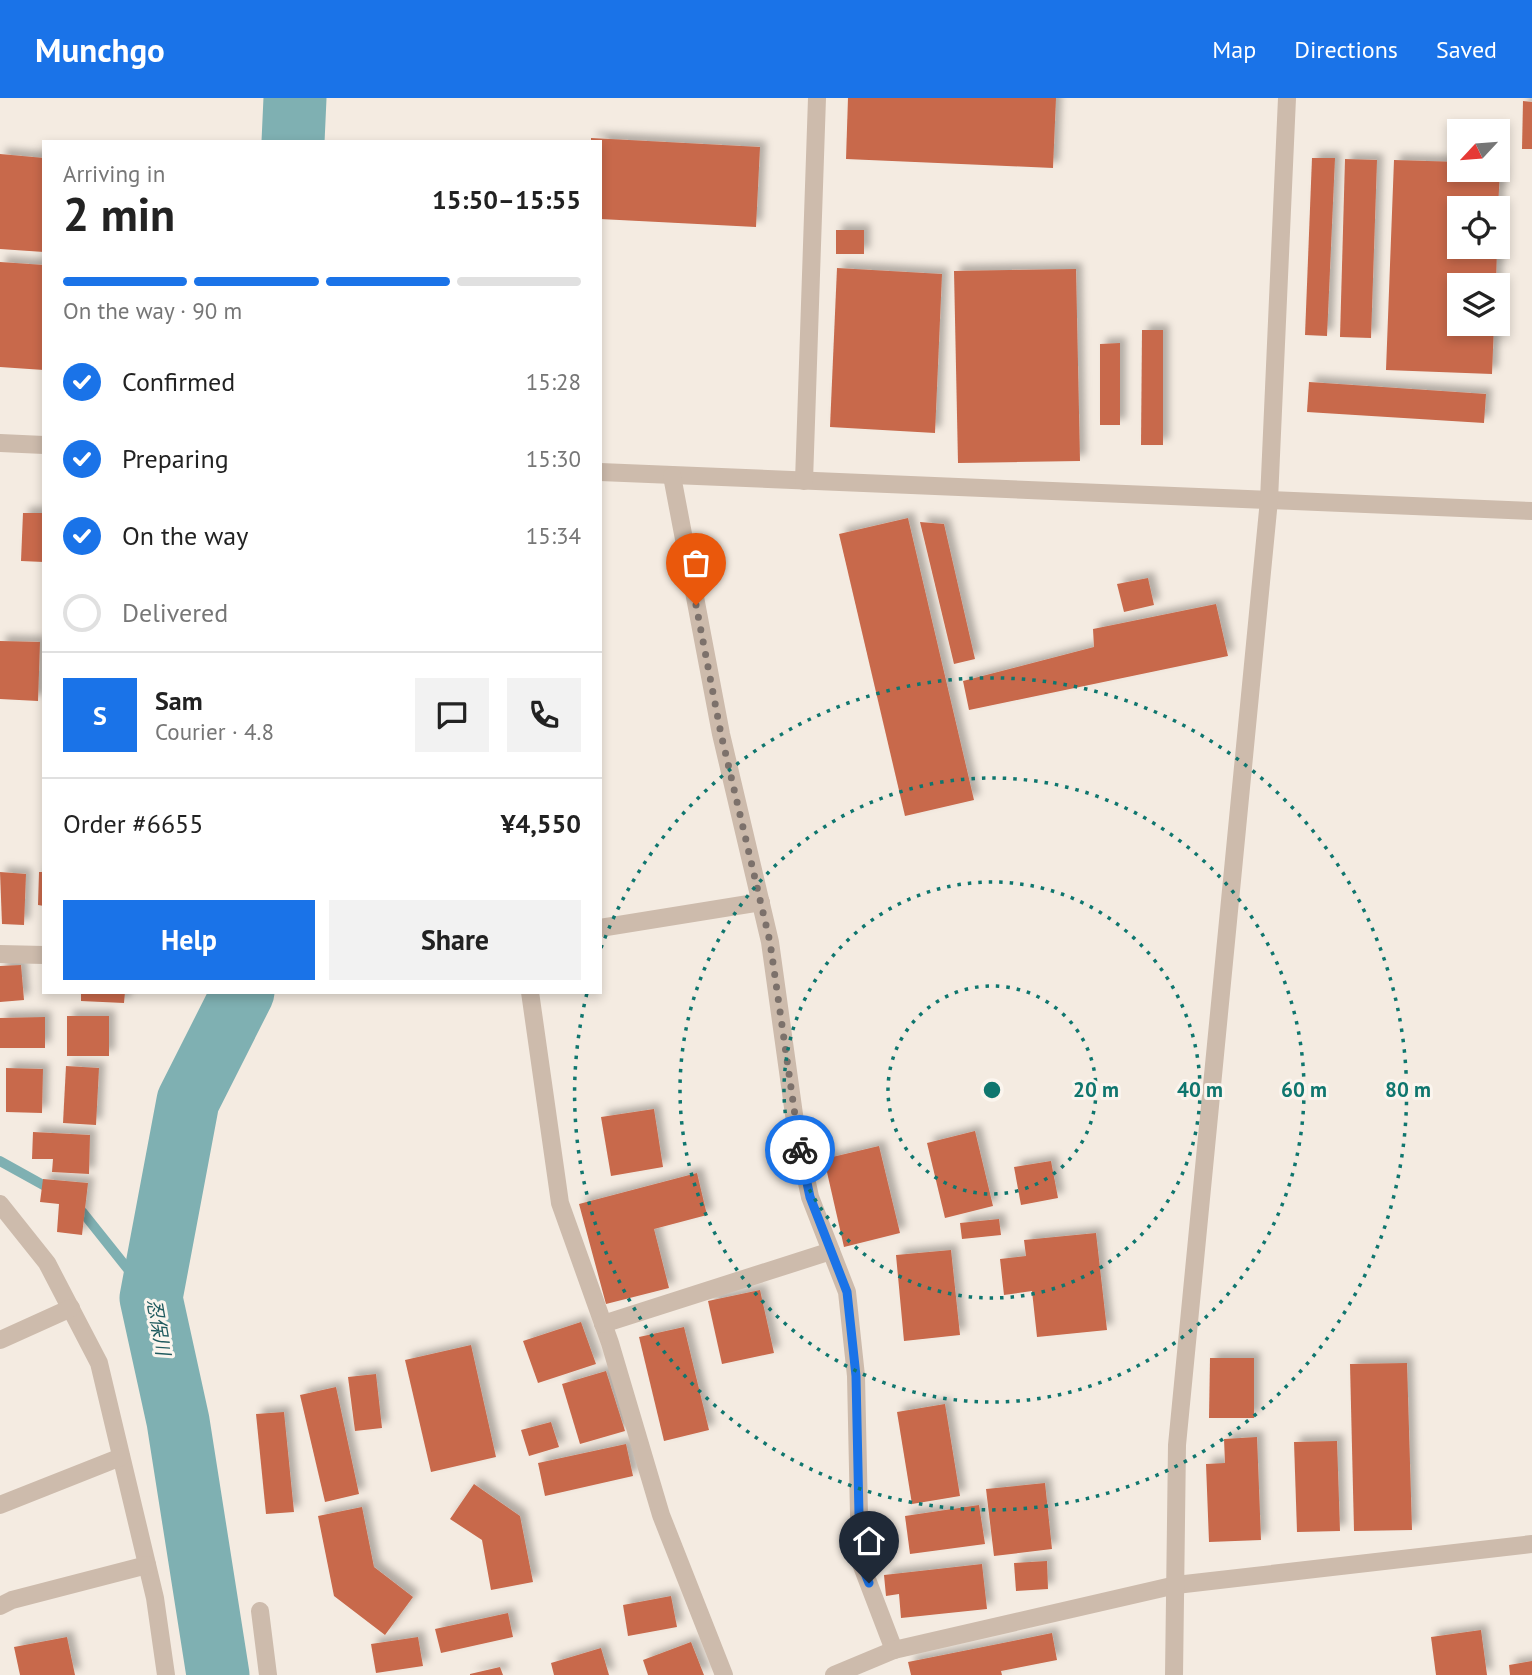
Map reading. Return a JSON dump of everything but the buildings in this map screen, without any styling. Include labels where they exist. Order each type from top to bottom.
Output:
[{"type":"street","points":[[804,481],[817,98]]},
{"type":"street","points":[[1174,1675],[1177,1445],[1269,500],[1287,98]]},
{"type":"street","points":[[0,443],[42,445]]},
{"type":"street","points":[[602,472],[1532,511]]},
{"type":"street","points":[[672,475],[721,734],[770,942],[797,1136],[810,1197],[847,1292],[856,1376],[860,1561],[894,1650]]},
{"type":"street","points":[[602,928],[761,902]]},
{"type":"street","points":[[0,954],[42,955]]},
{"type":"street","points":[[530,994],[560,1203],[603,1324],[661,1515],[724,1675]]},
{"type":"street","points":[[0,1204],[47,1263],[99,1363],[155,1598],[166,1675]]},
{"type":"street","points":[[603,1324],[831,1251]]},
{"type":"street","points":[[0,1340],[71,1308]]},
{"type":"street","points":[[0,1505],[121,1457]]},
{"type":"street","points":[[834,1675],[894,1650],[1176,1585],[1532,1544]]},
{"type":"street","points":[[0,1606],[12,1600],[147,1565]]},
{"type":"street","points":[[260,1611],[268,1675]]},
{"type":"waterway","name":"忍保川","points":[[293,140],[295,98]]},
{"type":"waterway","name":"忍保川","points":[[218,1675],[178,1421],[151,1298],[188,1101],[242,994]]},
{"type":"waterway","points":[[0,1161],[54,1191]]},
{"type":"waterway","points":[[76,1204],[151,1298]]},
{"type":"way so far","points":[[696,605],[721,734],[770,942],[800,1150]]},
{"type":"route","points":[[800,1150],[810,1197],[847,1292],[856,1376],[860,1561],[869,1583]]}]
